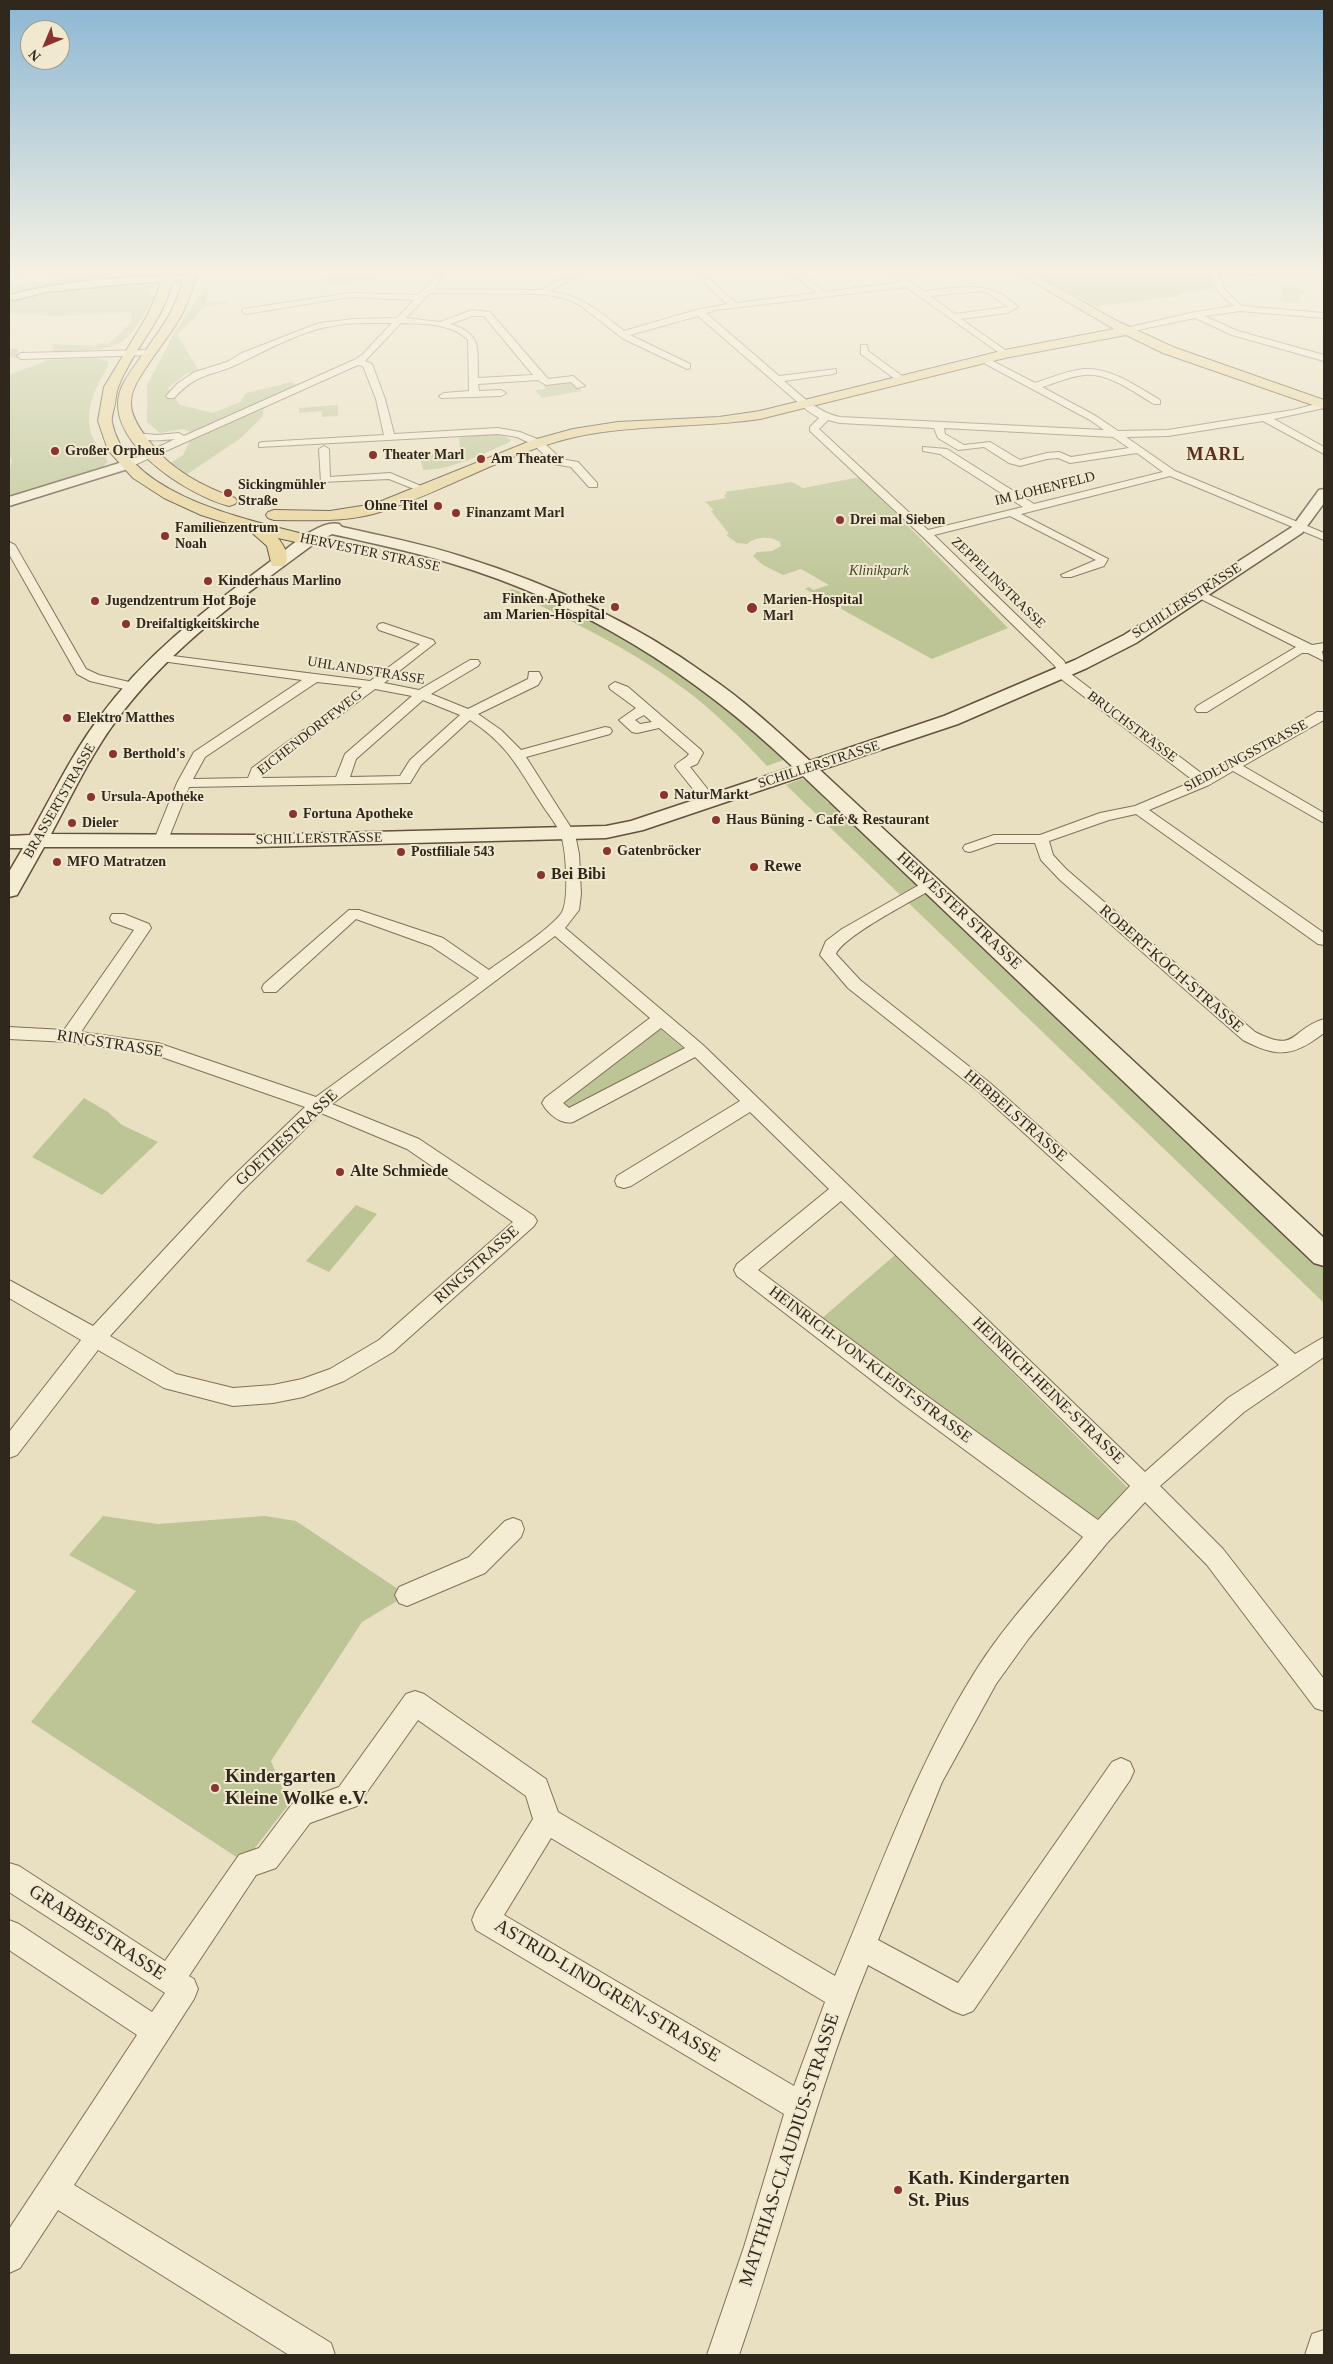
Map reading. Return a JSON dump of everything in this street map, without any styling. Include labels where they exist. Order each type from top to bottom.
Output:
[{"type":"main road","name":"HERVESTER STRASSE","points":[[116,379],[112,387],[104,415],[108,435],[126,465],[156,487],[184,502],[255,527],[471,576],[568,603]]},
{"type":"main road","name":"HERVESTER STRASSE","points":[[133,379],[124,403],[128,420],[150,454],[164,468],[182,480],[221,498],[259,511],[458,560],[568,603],[639,638],[689,668],[751,716],[1324,1255]]},
{"type":"main road","points":[[1250,379],[1324,405]]},
{"type":"main road","name":"BRASSERTSTRASSE","points":[[9,890],[91,745],[106,721],[133,687],[194,626],[309,540],[363,514],[538,443],[602,428],[741,419],[902,380]]},
{"type":"main road","points":[[9,502],[126,465]]},
{"type":"main road","name":"SCHILLERSTRASSE","points":[[161,840],[257,840],[606,832],[636,826],[951,720],[1130,639],[1301,526],[1324,493]]},
{"type":"main road","points":[[259,511],[330,516],[378,508]]},
{"type":"main road","points":[[363,514],[359,523],[369,538]]},
{"type":"main road","points":[[255,527],[276,545],[279,556],[278,562]]},
{"type":"main road","points":[[9,842],[37,841]]},
{"type":"street","points":[[171,396],[182,384],[190,379]]},
{"type":"street","points":[[126,465],[318,379]]},
{"type":"street","points":[[374,379],[382,399],[389,436]]},
{"type":"street","points":[[474,394],[474,381],[511,379]]},
{"type":"street","points":[[542,379],[546,382],[570,379]]},
{"type":"street","points":[[573,379],[580,386]]},
{"type":"street","points":[[778,379],[805,405],[826,417],[849,421],[938,426],[1118,434],[1168,433],[1265,418],[1324,405]]},
{"type":"street","points":[[1019,379],[1093,418],[1118,434],[1171,474],[1324,537]]},
{"type":"street","points":[[1033,387],[1062,379]]},
{"type":"street","points":[[1114,379],[1157,402]]},
{"type":"street","points":[[444,396],[501,393]]},
{"type":"street","name":"ZEPPELINSTRASSE","points":[[826,417],[813,429],[926,534],[1060,664],[1063,670]]},
{"type":"street","points":[[1265,418],[1324,451]]},
{"type":"street","points":[[938,426],[941,436],[959,447],[986,444],[1013,461],[1020,463],[1047,456],[1059,455],[1070,460],[1139,450]]},
{"type":"street","points":[[263,445],[498,431],[520,436],[538,443],[558,462],[574,464],[593,485]]},
{"type":"street","points":[[137,436],[157,438],[200,432]]},
{"type":"street","points":[[927,448],[943,451],[1033,508]]},
{"type":"street","points":[[324,449],[325,480],[390,476],[423,489]]},
{"type":"street","name":"IM LOHENFELD","points":[[926,534],[1171,474]]},
{"type":"street","points":[[1012,513],[1102,559],[1100,564],[1067,575]]},
{"type":"street","points":[[9,545],[81,671],[95,678],[133,687]]},
{"type":"street","points":[[1199,594],[1324,657]]},
{"type":"street","name":"EICHENDORFFWEG","points":[[253,782],[257,771],[370,685],[429,643],[382,626]]},
{"type":"street","points":[[1202,709],[1299,650],[1324,647]]},
{"type":"street","name":"UHLANDSTRASSE","points":[[161,657],[370,685],[421,694],[449,704],[470,714],[499,734],[518,755],[567,832]]},
{"type":"street","points":[[342,781],[350,757],[421,694],[474,663]]},
{"type":"street","name":"BRUCHSTRASSE","points":[[1063,670],[1067,677],[1204,782]]},
{"type":"street","points":[[184,783],[405,780],[415,763],[470,714],[533,682],[536,678],[534,675]]},
{"type":"street","points":[[161,840],[184,783],[198,755],[314,678]]},
{"type":"street","points":[[615,686],[623,690],[662,724],[671,729],[696,752],[692,761],[682,766],[710,801]]},
{"type":"street","points":[[644,709],[626,720],[637,729],[662,724]]},
{"type":"street","name":"SIEDLUNGSSTRASSE","points":[[1139,809],[1204,782],[1322,715],[1324,716]]},
{"type":"street","points":[[518,755],[604,731]]},
{"type":"street","points":[[1232,765],[1324,819]]},
{"type":"street","points":[[970,848],[994,839],[1042,838],[1105,816],[1139,809],[1324,940]]},
{"type":"street","name":"GOETHESTRASSE","points":[[9,1448],[94,1339],[234,1187],[318,1105],[555,928],[569,914],[573,902],[572,854],[567,832]]},
{"type":"street","name":"ROBERT-KOCH-STRASSE","points":[[1042,838],[1042,848],[1047,860],[1064,877],[1249,1036],[1268,1047],[1285,1049],[1302,1042],[1324,1025]]},
{"type":"street","name":"SCHILLERSTRASSE","points":[[37,841],[161,840]]},
{"type":"street","name":"HEBBELSTRASSE","points":[[930,884],[848,933],[832,946],[828,955],[854,984],[984,1087],[1293,1366]]},
{"type":"street","points":[[270,988],[354,913],[437,942],[490,976]]},
{"type":"street","points":[[69,1036],[143,928],[118,918]]},
{"type":"street","name":"HEINRICH-HEINE-STRASSE","points":[[555,928],[697,1049],[1145,1486],[1215,1557],[1324,1699]]},
{"type":"street","points":[[661,1018],[551,1103],[567,1117],[697,1049]]},
{"type":"street","name":"RINGSTRASSE","points":[[9,1033],[69,1036],[158,1049],[318,1105],[413,1144],[527,1221],[386,1346],[337,1375],[303,1388],[273,1394],[233,1397],[170,1382],[9,1288]]},
{"type":"street","points":[[624,1180],[752,1102]]},
{"type":"street","name":"HEINRICH-VON-KLEIST-STRASSE","points":[[842,1189],[744,1270],[912,1398],[1099,1535]]},
{"type":"street","name":"MATTHIAS-CLAUDIUS-STRASSE","points":[[723,2355],[760,2247],[801,2107],[841,1996],[932,1773],[987,1675],[1020,1630],[1099,1535],[1145,1486],[1236,1405],[1324,1346]]},
{"type":"street","points":[[407,1595],[477,1565],[513,1529]]},
{"type":"street","points":[[9,2257],[156,2031],[177,1985],[248,1864],[267,1859],[301,1813],[348,1797],[415,1703],[537,1788],[547,1822],[841,1996]]},
{"type":"street","points":[[862,1947],[962,2001],[1121,1771]]},
{"type":"street","name":"ASTRID-LINDGREN-STRASSE","points":[[547,1822],[486,1920],[801,2107]]},
{"type":"street","name":"GRABBESTRASSE","points":[[9,1876],[177,1985]]},
{"type":"street","points":[[9,1934],[156,2031]]},
{"type":"street","points":[[53,2189],[319,2355]]},
{"type":"street","points":[[1320,2355],[1324,2346]]},
{"type":"green space","points":[[9,379],[101,379],[92,399],[89,417],[92,436],[108,462],[101,468],[9,496],[9,473],[12,460],[9,456]]},
{"type":"green space","points":[[150,379],[179,379],[168,388],[180,405],[213,413],[240,402],[246,393],[291,382],[298,386],[264,401],[263,416],[241,438],[186,475],[169,464],[183,455],[189,442],[202,435],[182,429],[160,433],[147,422],[147,385]]},
{"type":"green space","points":[[573,381],[582,391],[542,398],[535,390],[546,389],[543,384]]},
{"type":"green space","points":[[338,405],[338,416],[322,417],[322,411],[299,413],[299,408]]},
{"type":"green space","points":[[487,434],[504,436],[511,440],[508,443],[456,464],[423,470],[421,461],[423,454],[460,452],[459,438]]},
{"type":"green space","name":"Klinikpark","points":[[860,477],[1008,628],[932,659],[805,589],[809,587],[813,590],[829,585],[801,569],[783,575],[763,565],[753,556],[757,552],[772,551],[781,546],[780,542],[764,538],[755,539],[747,544],[737,543],[726,535],[729,534],[711,511],[714,510],[705,502],[726,498],[724,495],[727,494],[725,492],[792,482],[803,488]]},
{"type":"green space","points":[[512,589],[574,610],[677,665],[789,758],[767,766],[716,715],[683,688],[641,660],[598,635],[509,590]]},
{"type":"green space","points":[[801,779],[808,781],[828,803],[831,802],[985,943],[1324,1265],[1324,1303],[786,785]]},
{"type":"green space","points":[[660,1029],[683,1048],[682,1051],[574,1110],[565,1107],[562,1102]]},
{"type":"green space","points":[[84,1098],[108,1112],[122,1125],[158,1142],[102,1195],[32,1157]]},
{"type":"green space","points":[[356,1205],[377,1214],[329,1272],[306,1261]]},
{"type":"green space","points":[[895,1255],[1127,1487],[1096,1522],[821,1319]]},
{"type":"green space","points":[[103,1516],[158,1524],[265,1516],[296,1521],[407,1595],[362,1622],[271,1761],[289,1804],[244,1862],[31,1722],[136,1591],[69,1555]]},
{"type":"place","name":"Großer Orpheus","points":[[55,451]]},
{"type":"place","name":"Theater Marl","points":[[373,455]]},
{"type":"place","name":"Am Theater","points":[[481,459]]},
{"type":"place","name":"Sickingmühler Straße","points":[[228,493]]},
{"type":"place","name":"Ohne Titel","points":[[438,506]]},
{"type":"place","name":"Finanzamt Marl","points":[[456,513]]},
{"type":"place","name":"Drei mal Sieben","points":[[840,520]]},
{"type":"place","name":"Familienzentrum Noah","points":[[165,536]]},
{"type":"place","name":"Kinderhaus Marlino","points":[[208,581]]},
{"type":"place","name":"Jugendzentrum Hot Boje","points":[[95,601]]},
{"type":"place","name":"Finken Apotheke am Marien-Hospital","points":[[615,607]]},
{"type":"place","name":"Marien-Hospital Marl","points":[[752,608]]},
{"type":"place","name":"Dreifaltigkeitskirche","points":[[126,624]]},
{"type":"place","name":"Elektro Matthes","points":[[67,718]]},
{"type":"place","name":"Berthold's","points":[[113,754]]},
{"type":"place","name":"NaturMarkt","points":[[664,795]]},
{"type":"place","name":"Ursula-Apotheke","points":[[91,797]]},
{"type":"place","name":"Fortuna Apotheke","points":[[293,814]]},
{"type":"place","name":"Haus Büning - Café & Restaurant","points":[[716,820]]},
{"type":"place","name":"Dieler","points":[[72,823]]},
{"type":"place","name":"Gatenbröcker","points":[[607,851]]},
{"type":"place","name":"Postfiliale 543","points":[[401,852]]},
{"type":"place","name":"MFO Matratzen","points":[[57,862]]},
{"type":"place","name":"Rewe","points":[[754,867]]},
{"type":"place","name":"Bei Bibi","points":[[541,875]]},
{"type":"place","name":"Alte Schmiede","points":[[340,1172]]},
{"type":"place","name":"Kindergarten Kleine Wolke e.V.","points":[[215,1788]]},
{"type":"place","name":"Kath. Kindergarten St. Pius","points":[[898,2190]]},
{"type":"district","name":"MARL","points":[[1216,455]]}]
